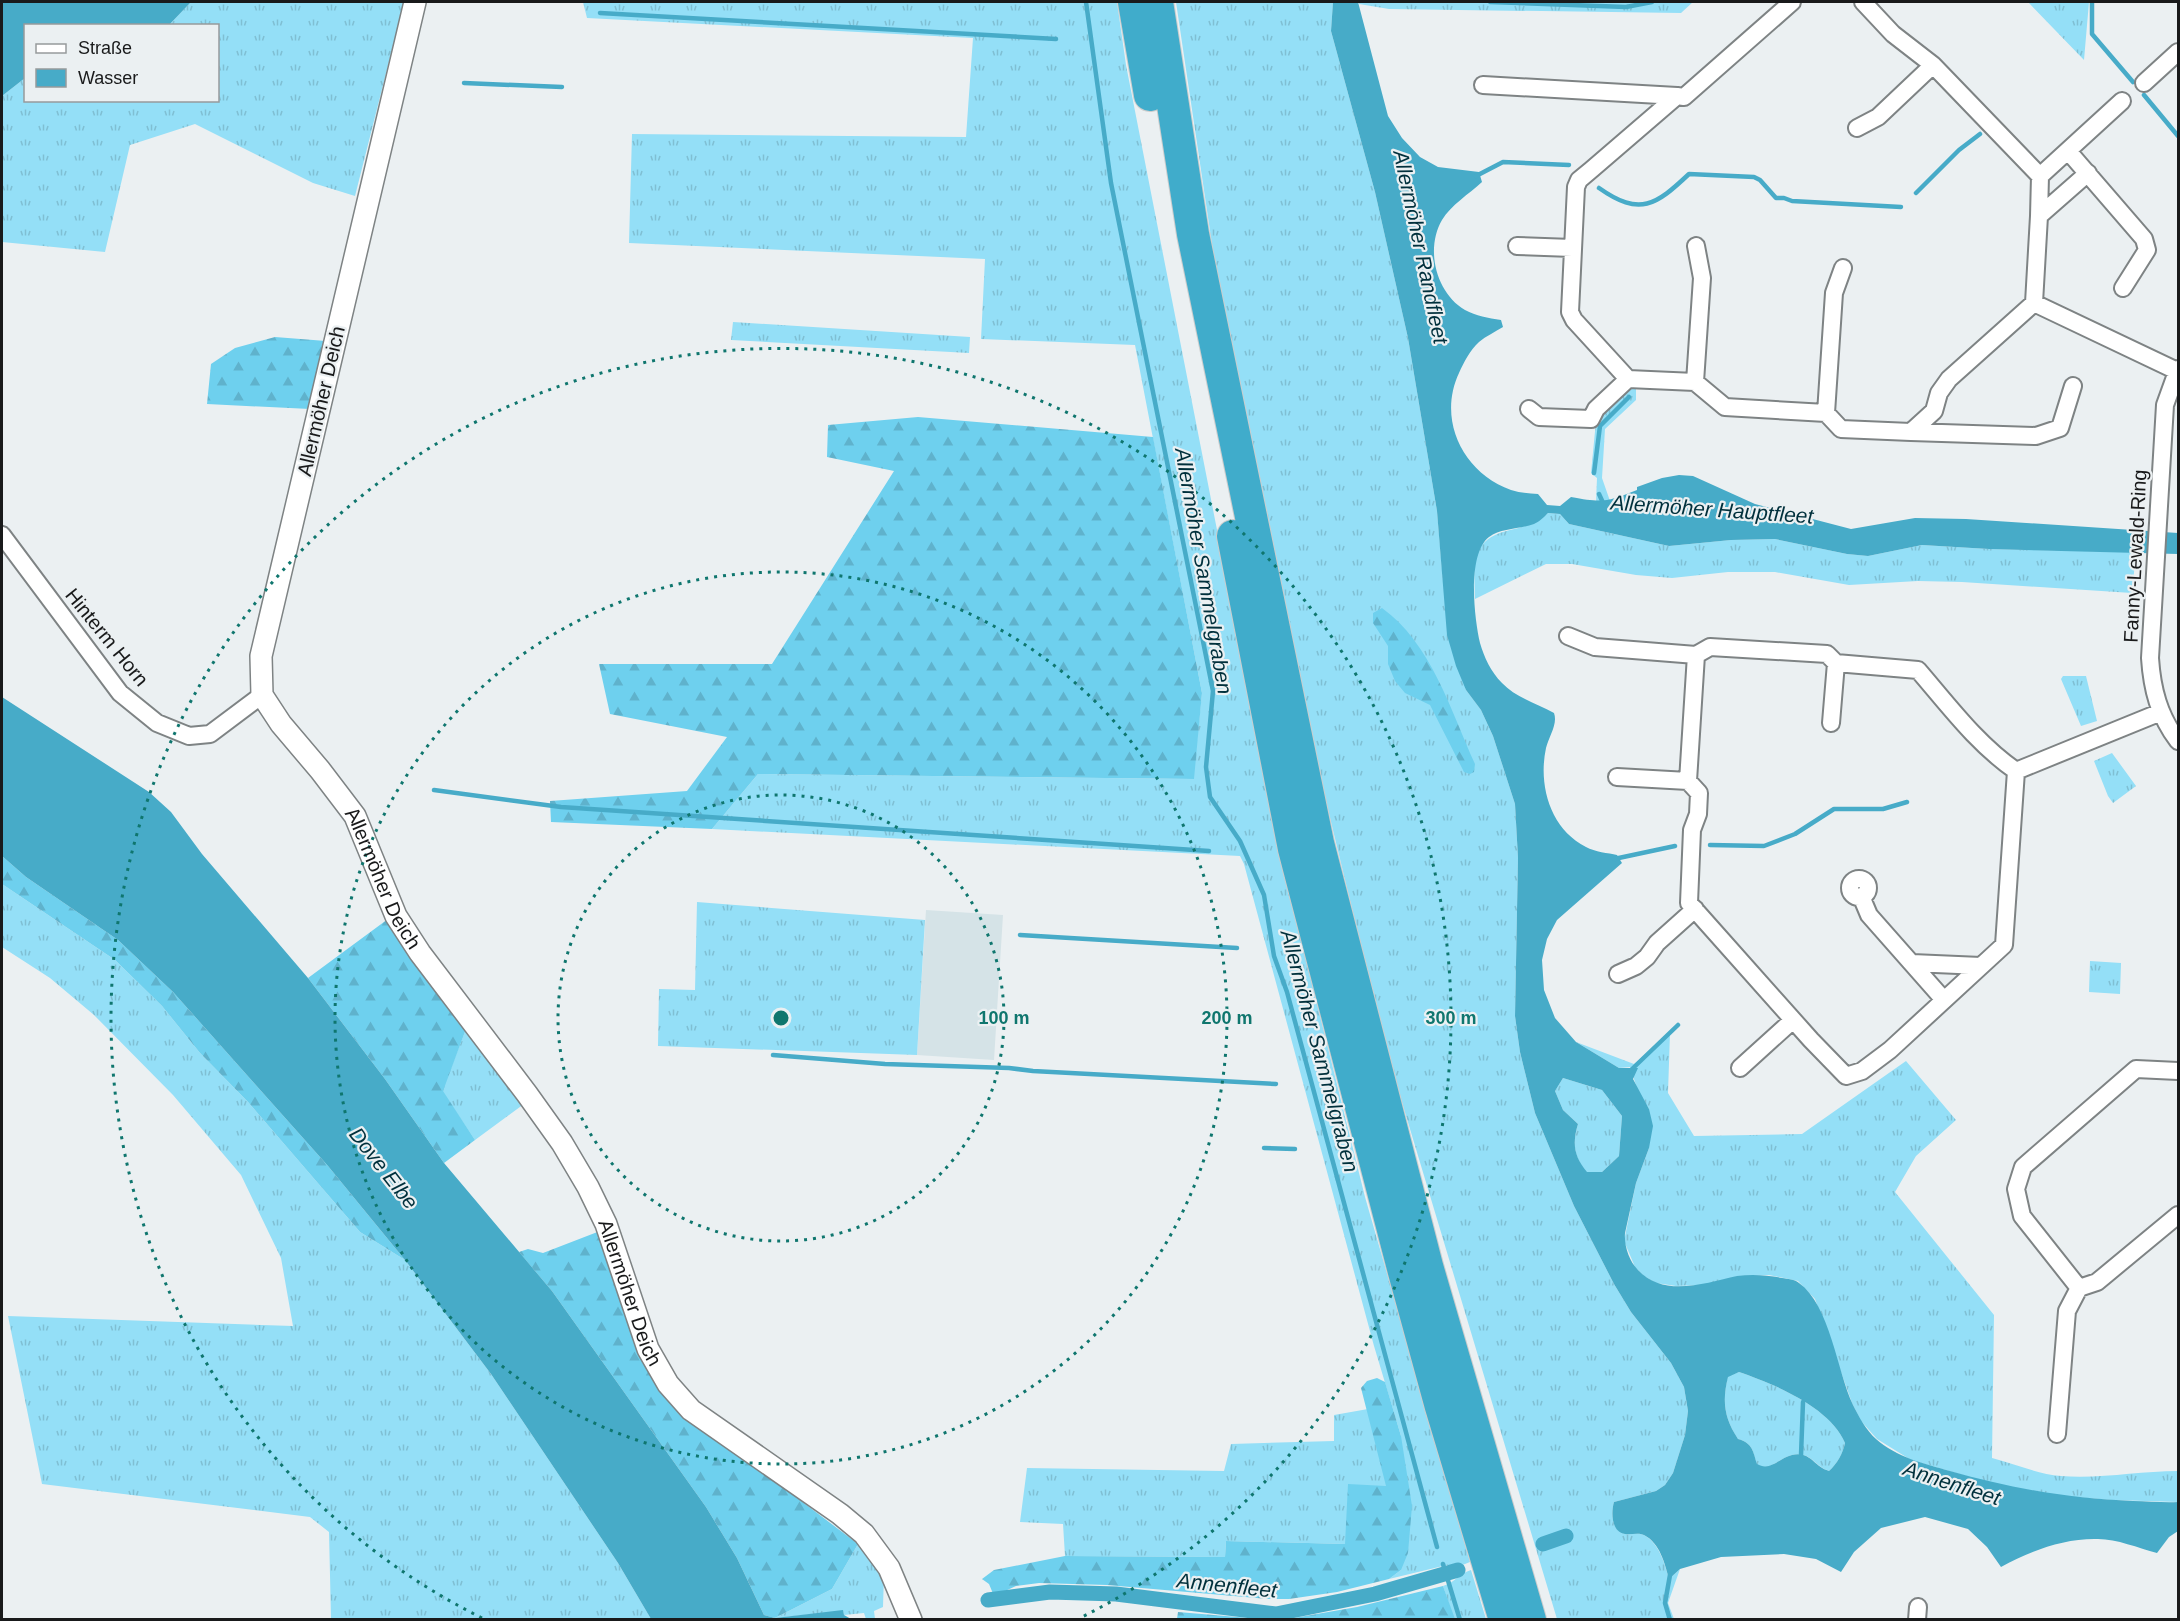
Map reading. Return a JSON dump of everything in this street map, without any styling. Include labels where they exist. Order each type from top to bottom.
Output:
[{"type":"highway","points":[[1134,2],[1174,239],[1294,849],[1404,1272],[1506,1582],[1530,1620]]},
{"type":"highway","points":[[1157,2],[1193,234],[1318,843],[1427,1266],[1492,1535]]},
{"type":"highway","points":[[1505,1620],[1506,1582]]},
{"type":"street","name":"Allermöher Deich","points":[[415,2],[261,656],[262,695],[281,724],[355,816],[396,916],[420,953],[527,1094],[562,1143],[588,1187],[606,1224],[648,1349],[657,1369],[691,1410],[840,1514],[864,1534],[889,1568],[911,1620]]},
{"type":"street","points":[[1483,85],[1683,96],[1792,2]]},
{"type":"street","points":[[1863,2],[1893,34],[1933,66],[2040,177],[2034,303],[1949,379],[1939,393],[1934,411],[1911,432]]},
{"type":"street","points":[[2144,83],[2178,52]]},
{"type":"street","points":[[1857,128],[1878,117],[1933,66]]},
{"type":"street","points":[[1677,96],[1579,180],[1576,187],[1570,312],[1574,320],[1628,379],[1695,382],[1725,407],[1826,413],[1841,429],[2036,436],[2060,428],[2073,386]]},
{"type":"street","points":[[2040,177],[2122,100]]},
{"type":"street","points":[[2068,151],[2144,239],[2147,250],[2123,288]]},
{"type":"street","points":[[2039,216],[2088,173]]},
{"type":"street","points":[[1517,246],[1572,248]]},
{"type":"street","points":[[1695,382],[1702,278],[1696,246]]},
{"type":"street","points":[[1826,413],[1834,293],[1843,268]]},
{"type":"street","points":[[2034,303],[2178,370]]},
{"type":"street","name":"Fanny-Lewald-Ring","points":[[2178,370],[2165,405],[2150,658],[2152,684],[2161,712],[2178,741]]},
{"type":"street","points":[[1529,409],[1539,417],[1591,419],[1596,409],[1628,379]]},
{"type":"street","name":"Hinterm Horn","points":[[2,534],[120,693],[157,723],[189,736],[210,734],[262,695]]},
{"type":"street","points":[[1568,636],[1595,647],[1696,655],[1710,647],[1827,654],[1836,663],[1918,670],[1971,732],[1996,757],[2016,771]]},
{"type":"street","points":[[1688,781],[1696,655]]},
{"type":"street","points":[[1831,723],[1836,663]]},
{"type":"street","points":[[2016,771],[2161,712]]},
{"type":"street","points":[[1617,777],[1688,781],[1699,792],[1698,814],[1692,830],[1689,903],[1846,1076],[1862,1071],[1890,1050],[2004,945],[2016,771]]},
{"type":"street","points":[[1861,896],[1869,915],[1944,1000]]},
{"type":"street","points":[[1618,974],[1636,966],[1647,957],[1657,943],[1695,909]]},
{"type":"street","points":[[1912,963],[1981,966]]},
{"type":"street","points":[[1740,1068],[1793,1020]]},
{"type":"street","points":[[2079,1288],[2022,1216],[2016,1190],[2023,1167],[2136,1069],[2178,1071]]},
{"type":"street","points":[[2057,1434],[2067,1311],[2079,1288],[2097,1282],[2178,1215]]},
{"type":"shaded area","points":[[926,910],[1003,915],[994,1060],[917,1055]]},
{"type":"green space","points":[[191,2],[404,2],[355,196],[313,183],[195,124],[130,145],[105,252],[2,242],[2,96],[24,79],[24,102],[219,102],[219,24],[170,24]]},
{"type":"green space","points":[[583,2],[1117,2],[1126,65],[1283,867],[1365,1197],[1470,1562],[1460,1566],[1447,1565],[1389,1579],[1401,1570],[1401,1436],[1374,1346],[1240,856],[712,829],[758,774],[1193,779],[1202,693],[1135,345],[981,339],[985,259],[629,243],[632,134],[966,137],[973,38],[587,18]]},
{"type":"green space","points":[[1176,2],[1333,2],[1331,31],[1375,192],[1408,338],[1437,511],[1443,581],[1466,690],[1481,710],[1493,736],[1515,804],[1518,858],[1515,1016],[1520,1052],[1535,1113],[1574,1206],[1614,1284],[1631,1312],[1671,1363],[1684,1387],[1688,1411],[1685,1435],[1673,1473],[1665,1485],[1656,1491],[1614,1502],[1612,1511],[1613,1521],[1620,1532],[1642,1534],[1654,1543],[1669,1579],[1680,1569],[1668,1603],[1674,1619],[1557,1619],[1386,1049],[1316,760],[1216,271]]},
{"type":"green space","points":[[1358,2],[1693,2],[1681,13],[1389,9]]},
{"type":"green space","points":[[2028,2],[2089,2],[2084,60]]},
{"type":"green space","points":[[733,322],[970,337],[969,353],[731,340]]},
{"type":"green space","points":[[275,337],[326,341],[310,409],[207,404],[211,364],[235,348]]},
{"type":"green space","points":[[1631,388],[1636,388],[1636,400],[1605,429],[1602,478],[1610,501],[1596,502],[1597,478],[1591,473],[1596,421]]},
{"type":"green space","points":[[918,417],[1153,437],[1202,693],[1194,779],[758,774],[712,829],[551,822],[550,801],[687,791],[727,737],[610,714],[599,664],[772,664],[894,471],[827,457],[828,425]]},
{"type":"green space","points":[[1548,513],[1560,514],[1569,524],[1669,546],[1731,540],[1775,539],[1847,554],[1868,556],[1922,545],[1989,549],[2136,552],[2132,593],[1962,582],[1918,581],[1849,585],[1775,572],[1728,572],[1672,578],[1636,575],[1572,564],[1546,564],[1475,599],[1475,564],[1481,547],[1497,534],[1530,524]]},
{"type":"green space","points":[[1382,608],[1414,640],[1427,659],[1475,764],[1474,772],[1470,774],[1464,772],[1430,705],[1405,693],[1395,681],[1388,664],[1388,646],[1373,623],[1373,613]]},
{"type":"green space","points":[[2063,676],[2086,676],[2097,721],[2081,726],[2061,679]]},
{"type":"green space","points":[[2112,753],[2136,786],[2113,803],[2094,761]]},
{"type":"green space","points":[[2,856],[26,877],[118,940],[173,992],[328,1166],[405,1260],[360,1232],[248,1102],[200,1053],[162,1006],[115,960],[2,884]]},
{"type":"green space","points":[[2,884],[115,960],[162,1006],[200,1053],[248,1102],[360,1232],[405,1260],[491,1374],[618,1563],[651,1619],[331,1619],[329,1532],[310,1517],[42,1484],[8,1316],[293,1326],[281,1258],[241,1175],[173,1095],[94,1015],[50,978],[2,947]]},
{"type":"green space","points":[[697,902],[925,920],[917,1055],[658,1046],[659,989],[695,990]]},
{"type":"green space","points":[[388,919],[466,1029],[443,1091],[475,1140],[444,1163],[385,1079],[308,978]]},
{"type":"green space","points":[[2090,961],[2121,963],[2120,994],[2089,992]]},
{"type":"green space","points":[[466,1029],[524,1104],[475,1140],[442,1091]]},
{"type":"green space","points":[[1670,1033],[1668,1093],[1694,1136],[1802,1134],[1906,1061],[1956,1120],[1916,1156],[1895,1192],[1994,1315],[1992,1458],[2061,1476],[2178,1471],[2178,1502],[2062,1496],[1994,1484],[1911,1460],[1877,1439],[1861,1421],[1852,1403],[1815,1299],[1798,1281],[1769,1275],[1739,1276],[1704,1285],[1676,1286],[1656,1283],[1644,1276],[1635,1267],[1624,1241],[1636,1183],[1649,1148],[1649,1109],[1638,1091],[1630,1067],[1619,1068],[1576,1042],[1634,1064]]},
{"type":"green space","points":[[1563,1078],[1602,1090],[1622,1116],[1619,1156],[1602,1172],[1586,1172],[1579,1161],[1575,1150],[1578,1124],[1563,1110],[1555,1091]]},
{"type":"green space","points":[[600,1231],[685,1413],[858,1544],[832,1589],[775,1618],[764,1615],[737,1558],[706,1507],[552,1291],[519,1252],[528,1249],[543,1253]]},
{"type":"green space","points":[[1739,1372],[1799,1398],[1827,1418],[1838,1430],[1845,1443],[1835,1465],[1829,1471],[1808,1457],[1798,1454],[1766,1467],[1757,1465],[1750,1446],[1738,1439],[1727,1416],[1725,1393],[1728,1376]]},
{"type":"green space","points":[[1377,1378],[1385,1382],[1401,1436],[1412,1506],[1408,1553],[1401,1570],[1389,1579],[1337,1592],[1289,1599],[1268,1599],[1107,1585],[1039,1583],[1016,1586],[994,1596],[989,1584],[982,1579],[994,1570],[1065,1556],[1225,1557],[1226,1541],[1345,1544],[1348,1484],[1386,1486],[1361,1388],[1367,1381]]},
{"type":"green space","points":[[1368,1409],[1387,1487],[1345,1544],[1226,1541],[1225,1557],[1065,1556],[1063,1524],[1020,1522],[1027,1468],[1224,1471],[1231,1444],[1334,1441],[1334,1415]]},
{"type":"green space","points":[[858,1544],[884,1574],[883,1607],[874,1611],[875,1619],[866,1619],[864,1613],[844,1615],[843,1611],[775,1618],[832,1589]]},
{"type":"green space","points":[[1471,1570],[1486,1619],[1454,1619],[1443,1586]]},
{"type":"green space","points":[[1443,1586],[1455,1619],[1288,1619],[1357,1607]]},
{"type":"green space","points":[[1178,1612],[1261,1619],[1177,1619]]},
{"type":"water","points":[[2,2],[191,2],[170,24],[24,24],[24,79],[2,96]]},
{"type":"water","points":[[1333,2],[1358,2],[1388,116],[1402,138],[1420,157],[1438,167],[1479,172],[1482,182],[1455,205],[1442,220],[1434,244],[1434,257],[1440,282],[1455,302],[1473,314],[1501,320],[1503,327],[1479,342],[1468,356],[1453,391],[1451,409],[1453,426],[1459,443],[1468,458],[1494,482],[1514,491],[1538,494],[1547,505],[1560,506],[1571,497],[1591,500],[1611,499],[1662,478],[1679,475],[1693,476],[1755,504],[1851,529],[1915,518],[1966,519],[2178,533],[2178,554],[1922,545],[1868,556],[1847,554],[1775,539],[1731,540],[1669,546],[1569,524],[1560,514],[1548,513],[1534,524],[1499,532],[1489,537],[1482,545],[1477,557],[1474,587],[1480,643],[1491,669],[1498,679],[1513,692],[1554,713],[1554,726],[1546,748],[1544,777],[1555,818],[1574,839],[1590,849],[1617,855],[1622,863],[1557,920],[1547,939],[1542,960],[1544,990],[1555,1018],[1576,1042],[1619,1068],[1638,1068],[1633,1079],[1649,1109],[1653,1126],[1649,1148],[1636,1183],[1625,1233],[1625,1243],[1632,1262],[1648,1279],[1672,1286],[1698,1285],[1748,1275],[1771,1276],[1797,1282],[1810,1293],[1818,1307],[1832,1340],[1853,1405],[1869,1432],[1876,1439],[1892,1451],[1921,1463],[2018,1487],[2087,1498],[2178,1502],[2178,1531],[2169,1537],[2157,1553],[2113,1540],[2085,1539],[2048,1547],[2001,1567],[1987,1547],[1968,1529],[1925,1517],[1881,1528],[1854,1552],[1841,1572],[1816,1559],[1784,1554],[1721,1557],[1680,1569],[1669,1579],[1661,1554],[1650,1539],[1642,1534],[1627,1534],[1617,1530],[1612,1516],[1614,1502],[1656,1491],[1665,1485],[1673,1473],[1685,1435],[1688,1411],[1684,1387],[1671,1363],[1631,1312],[1614,1284],[1574,1206],[1535,1113],[1520,1052],[1515,1016],[1518,858],[1515,804],[1493,736],[1481,710],[1466,690],[1447,635],[1437,511],[1408,338],[1375,192],[1331,31]],"holes":[[[1563,1078],[1602,1090],[1622,1116],[1619,1156],[1602,1172],[1587,1172],[1579,1161],[1575,1150],[1578,1124],[1563,1110],[1555,1091]],[[1739,1372],[1799,1398],[1827,1418],[1838,1430],[1845,1443],[1843,1451],[1829,1471],[1808,1457],[1798,1454],[1766,1466],[1757,1464],[1750,1446],[1738,1439],[1727,1416],[1725,1394],[1728,1377]]]},
{"type":"water","name":"Dove Elbe","points":[[2,697],[149,792],[171,812],[202,854],[308,978],[385,1079],[444,1163],[552,1291],[706,1507],[737,1558],[764,1615],[775,1618],[843,1610],[844,1615],[851,1619],[651,1619],[618,1563],[491,1374],[405,1260],[328,1166],[173,992],[118,940],[26,877],[2,856]]},
{"type":"waterway","name":"Allermöher Sammelgraben","points":[[1086,2],[1111,183],[1213,691],[1206,767],[1210,797],[1240,841],[1264,895],[1274,956],[1287,992],[1437,1547]]},
{"type":"waterway","points":[[1490,2],[1626,7],[1652,2]]},
{"type":"waterway","points":[[2092,2],[2092,34],[2133,82]]},
{"type":"waterway","points":[[600,13],[1056,39]]},
{"type":"waterway","points":[[464,83],[562,87]]},
{"type":"waterway","points":[[2144,95],[2178,136]]},
{"type":"waterway","points":[[1916,193],[1959,150],[1980,134]]},
{"type":"waterway","points":[[1476,176],[1503,162],[1569,165]]},
{"type":"waterway","points":[[1599,188],[1626,202],[1647,204],[1667,193],[1689,174],[1754,177],[1760,180],[1776,198],[1792,201],[1901,207]]},
{"type":"waterway","points":[[1594,473],[1600,426],[1629,397]]},
{"type":"waterway","name":"Allermöher Hauptfleet","points":[[1599,494],[1604,505]]},
{"type":"waterway","points":[[434,790],[561,807],[1209,851]]},
{"type":"waterway","points":[[1710,845],[1764,846],[1795,834],[1834,809],[1883,809],[1907,802]]},
{"type":"waterway","points":[[1614,859],[1675,846]]},
{"type":"waterway","points":[[1020,935],[1237,948]]},
{"type":"waterway","points":[[1630,1071],[1678,1025]]},
{"type":"waterway","points":[[773,1055],[885,1064],[1009,1068],[1276,1084]]},
{"type":"waterway","points":[[1264,1148],[1295,1149]]},
{"type":"waterway","points":[[1801,1455],[1803,1402]]},
{"type":"waterway","points":[[1543,1544],[1566,1536]]},
{"type":"waterway","points":[[1443,1564],[1460,1620]]},
{"type":"waterway","name":"Annenfleet","points":[[988,1600],[1050,1592],[1116,1594],[1276,1614],[1375,1594],[1458,1570]]},
{"type":"waterway","points":[[1670,1575],[1665,1603],[1670,1620]]},
{"type":"water label","name":"Allermöher Randfleet","points":[[1421,247]]}]
